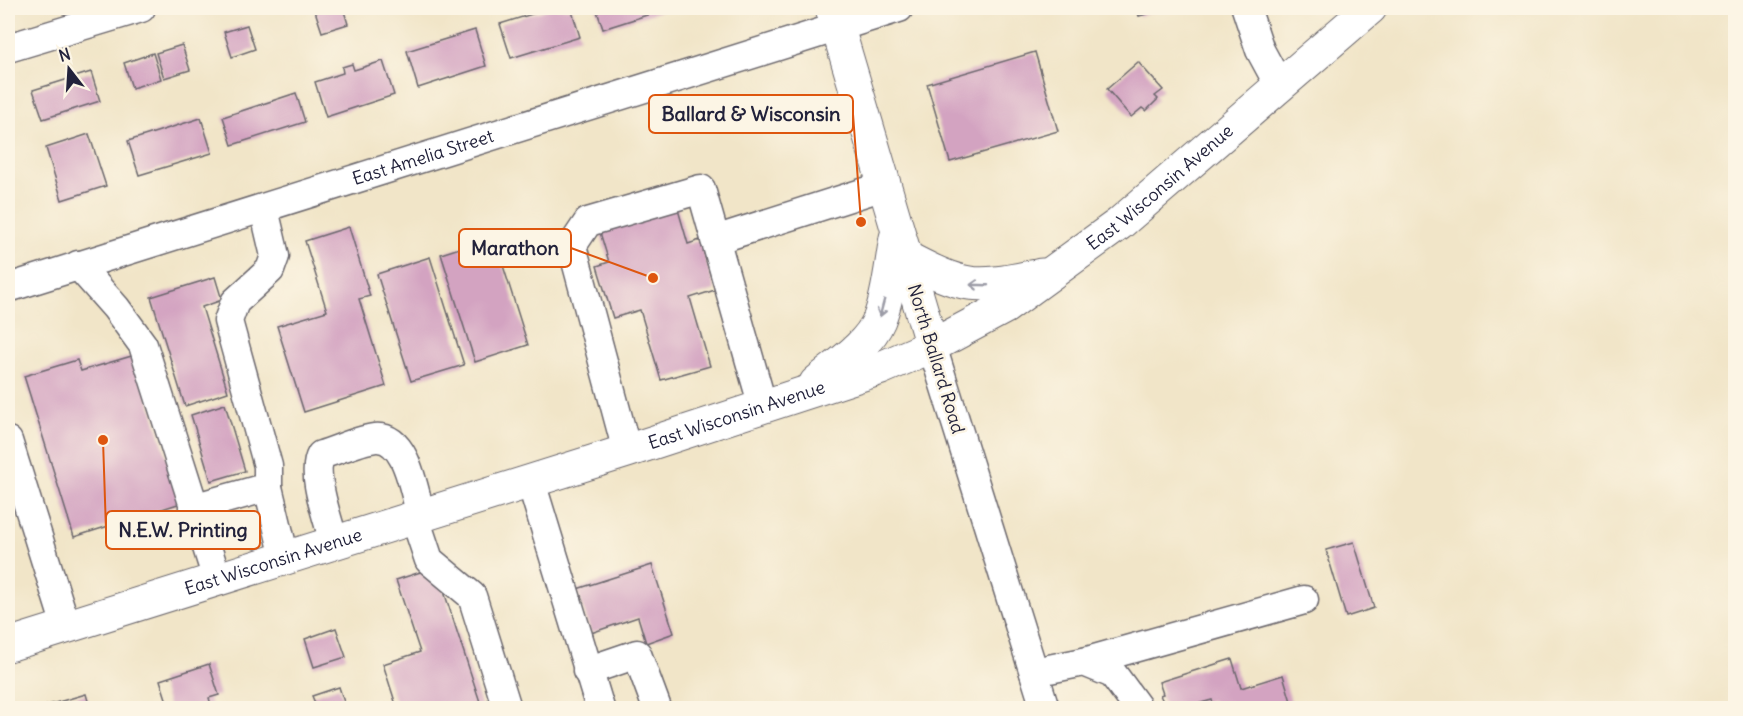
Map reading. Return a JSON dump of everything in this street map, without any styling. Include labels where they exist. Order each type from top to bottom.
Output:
[{"type":"main road","name":"East Wisconsin Avenue","points":[[8,645],[801,395],[881,368],[932,346],[1005,307],[1057,272],[1119,224],[1370,8]]},
{"type":"main road","name":"North Ballard Road","points":[[835,17],[932,346]]},
{"type":"main road","points":[[801,395],[854,351],[878,322],[901,243],[948,279],[981,286],[1057,272]]},
{"type":"street","points":[[8,48],[141,8]]},
{"type":"street","name":"East Amelia Street","points":[[8,288],[264,209],[835,17],[899,8]]},
{"type":"street","points":[[1246,8],[1260,50],[1280,87]]},
{"type":"street","points":[[715,240],[884,186]]},
{"type":"street","points":[[627,451],[572,246],[588,222],[701,189],[763,407]]},
{"type":"street","points":[[264,209],[275,256],[270,270],[235,302],[228,321],[268,466],[267,486],[285,558]]},
{"type":"street","points":[[78,265],[116,308],[143,345],[217,579]]},
{"type":"street","name":"North Ballard Road","points":[[932,346],[1045,708]]},
{"type":"street","points":[[334,543],[317,474],[318,461],[321,456],[375,438],[390,440],[399,448],[429,560],[472,596],[507,708]]},
{"type":"street","points":[[8,441],[66,626]]},
{"type":"street","points":[[531,482],[600,708]]},
{"type":"street","points":[[193,508],[267,486]]},
{"type":"street","points":[[1034,672],[1084,662],[1304,600]]},
{"type":"street","points":[[587,671],[637,654],[657,708]]},
{"type":"street","points":[[1084,662],[1113,674],[1138,708]]},
{"type":"building","points":[[314,8],[343,8],[348,24],[322,32]]},
{"type":"building","points":[[551,8],[571,8],[580,37],[511,58],[500,24]]},
{"type":"building","points":[[596,8],[669,8],[603,29]]},
{"type":"building","points":[[1136,8],[1168,8],[1139,16]]},
{"type":"building","points":[[247,25],[255,49],[232,57],[224,32]]},
{"type":"building","points":[[475,30],[486,66],[418,88],[407,51]]},
{"type":"building","points":[[182,45],[190,70],[164,78],[156,53]]},
{"type":"building","points":[[1035,52],[1058,131],[950,162],[927,84]]},
{"type":"building","points":[[153,53],[161,79],[132,88],[124,63]]},
{"type":"building","points":[[383,61],[394,95],[326,117],[315,82],[343,73],[342,67],[352,64],[354,70]]},
{"type":"building","points":[[1138,62],[1163,90],[1155,96],[1158,99],[1146,111],[1142,108],[1131,117],[1107,89]]},
{"type":"building","points":[[91,72],[100,101],[43,119],[33,90]]},
{"type":"building","points":[[296,93],[305,122],[232,145],[223,117]]},
{"type":"building","points":[[201,118],[212,153],[139,175],[128,141]]},
{"type":"building","points":[[89,134],[106,186],[62,200],[46,148]]},
{"type":"building","points":[[677,206],[688,244],[700,240],[715,290],[690,298],[710,366],[661,380],[640,310],[613,318],[597,266],[609,262],[599,229]]},
{"type":"building","points":[[349,227],[370,296],[359,299],[386,386],[304,412],[277,326],[327,311],[305,241]]},
{"type":"building","points":[[494,237],[528,345],[475,362],[441,254]]},
{"type":"building","points":[[430,257],[464,365],[411,381],[377,274]]},
{"type":"building","points":[[215,277],[222,300],[202,307],[228,392],[185,406],[151,297]]},
{"type":"building","points":[[135,355],[181,503],[74,537],[24,376],[77,360],[81,371]]},
{"type":"building","points":[[225,404],[245,471],[211,481],[191,415]]},
{"type":"building","points":[[1354,542],[1374,608],[1346,617],[1326,550]]},
{"type":"building","points":[[652,565],[674,633],[646,643],[638,617],[591,633],[577,589]]},
{"type":"building","points":[[436,567],[482,708],[397,708],[383,664],[420,652],[396,580]]},
{"type":"building","points":[[336,628],[346,657],[314,667],[305,639]]},
{"type":"building","points":[[1232,659],[1241,688],[1283,675],[1293,708],[1215,708],[1212,700],[1183,708],[1166,708],[1160,695],[1163,694],[1159,682]]},
{"type":"building","points":[[209,664],[219,695],[209,698],[212,708],[169,708],[160,680]]},
{"type":"building","points":[[339,687],[346,708],[299,708],[315,703],[312,696]]},
{"type":"building","points":[[86,694],[90,708],[38,708]]},
{"type":"place","name":"Ballard & Wisconsin","points":[[861,222]]},
{"type":"place","name":"Marathon","points":[[653,278]]},
{"type":"place","name":"N.E.W. Printing","points":[[103,440]]}]
